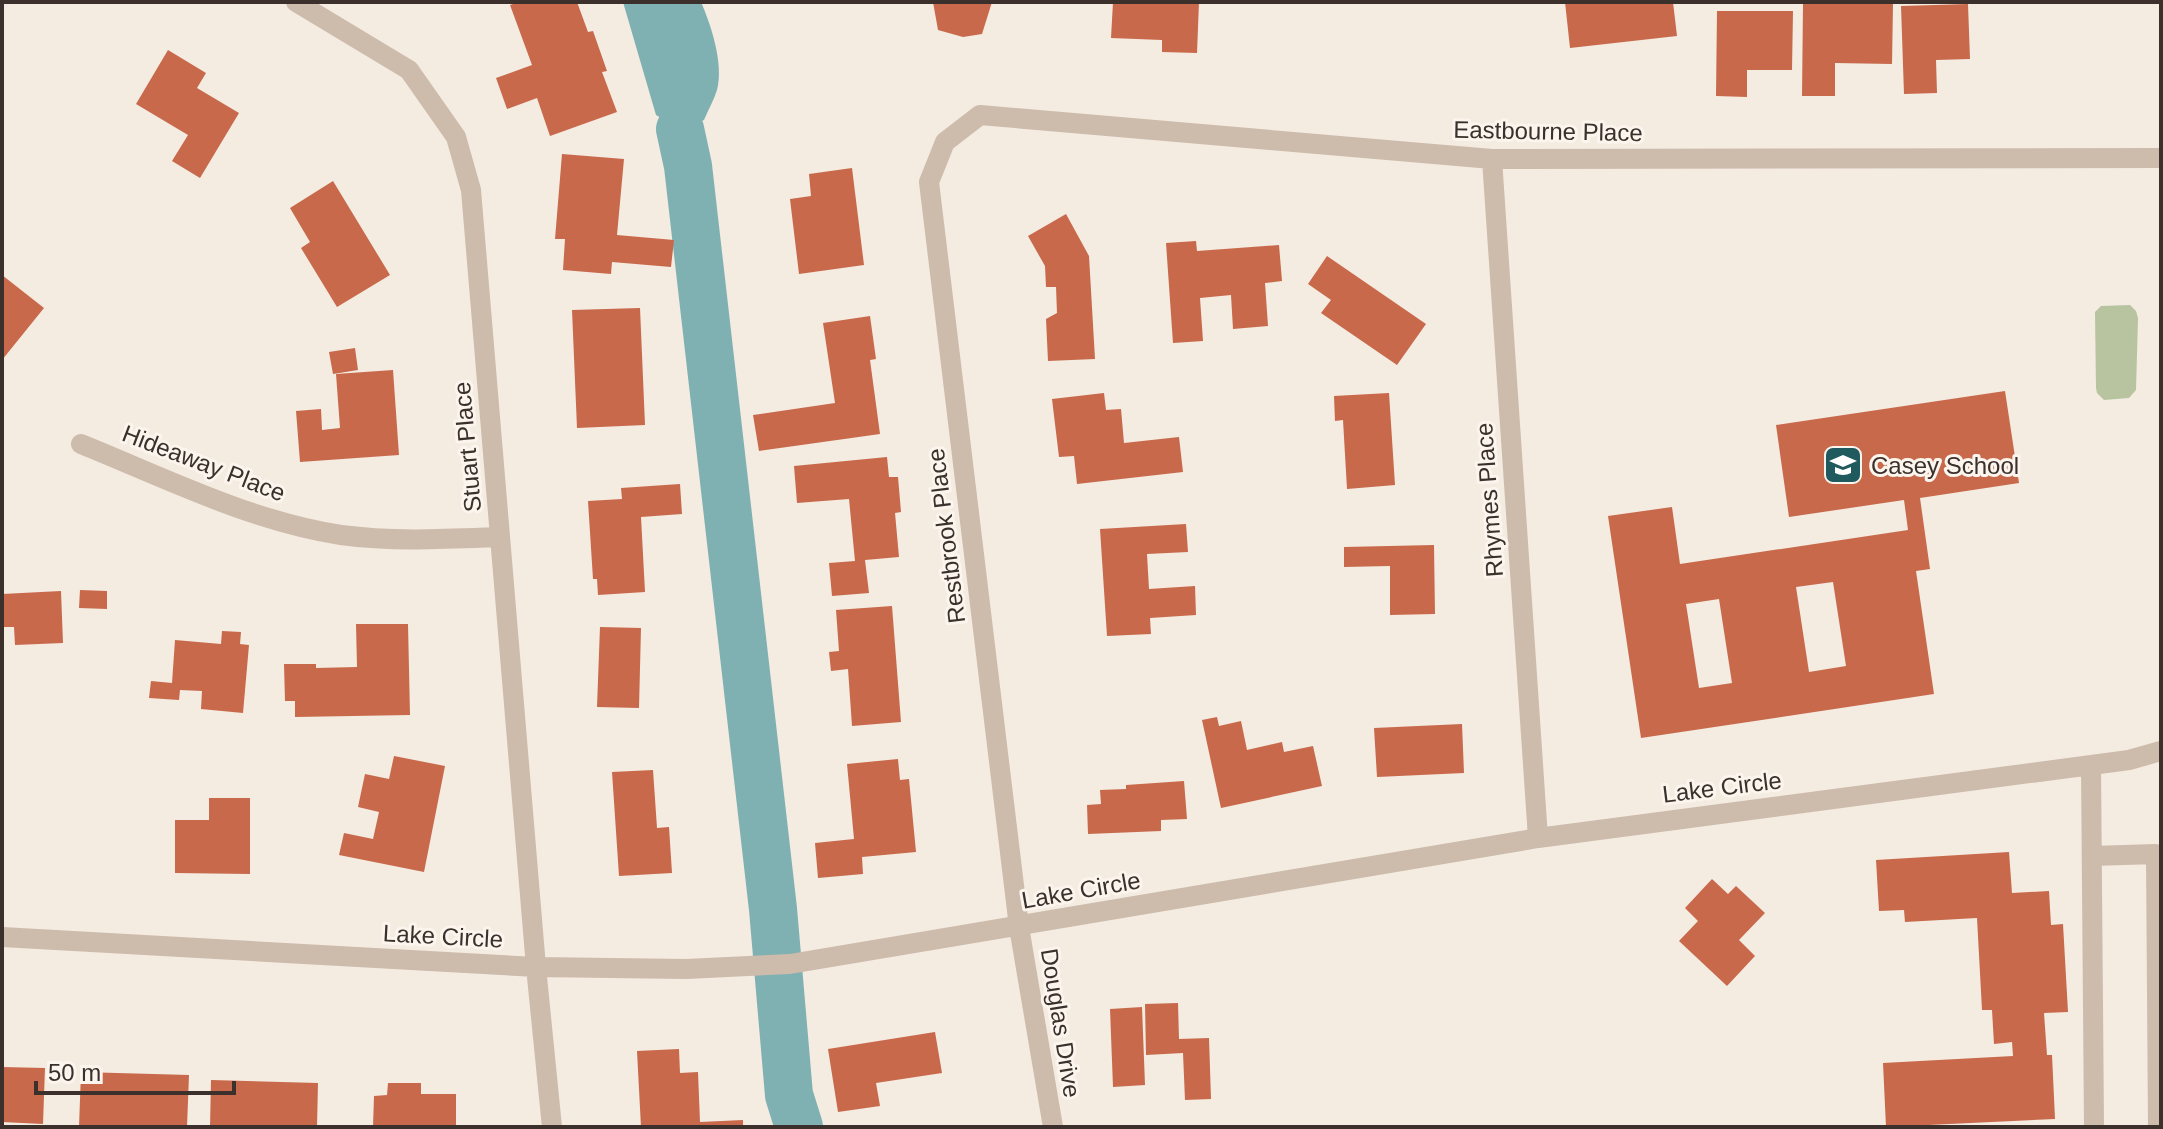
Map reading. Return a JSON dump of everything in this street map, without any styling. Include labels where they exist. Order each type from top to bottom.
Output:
[{"type":"street","name":"Stuart Place","points":[[296,2],[409,70],[456,137],[471,190],[552,1127]]},
{"type":"street","name":"Eastbourne Place","points":[[945,142],[980,115],[1492,159],[2161,158]]},
{"type":"street","name":"Restbrook Place","points":[[945,142],[929,182],[1019,927]]},
{"type":"street","name":"Rhymes Place","points":[[1492,159],[1538,838]]},
{"type":"street","name":"Hideaway Place","points":[[81,444],[248,512],[340,535],[423,541],[500,537]]},
{"type":"street","name":"Lake Circle","points":[[2,937],[536,967],[747,967],[790,964],[1538,838],[2129,760],[2161,751]]},
{"type":"street","points":[[2091,765],[2094,1127]]},
{"type":"street","points":[[2092,856],[2156,854],[2158,1127]]},
{"type":"street","name":"Douglas Drive","points":[[1019,927],[1053,1127]]},
{"type":"green space","points":[[2130,305],[2138,318],[2136,390],[2129,398],[2104,400],[2096,388],[2095,312],[2101,306]]},
{"type":"water","points":[[623,2],[701,2],[712,33],[719,69],[717,90],[704,120],[680,129],[656,115]]},
{"type":"building","points":[[519,2],[577,2],[588,32],[593,31],[607,71],[602,72],[617,112],[550,136],[537,98],[507,109],[496,78],[532,65],[510,5]]},
{"type":"building","points":[[933,2],[992,2],[982,34],[963,37],[938,30]]},
{"type":"building","points":[[1113,2],[1199,2],[1197,53],[1162,52],[1162,40],[1111,38]]},
{"type":"building","points":[[1565,2],[1673,2],[1677,36],[1570,48]]},
{"type":"building","points":[[1803,4],[1893,4],[1892,64],[1835,63],[1835,96],[1802,96]]},
{"type":"building","points":[[1968,4],[1970,59],[1936,60],[1937,93],[1904,94],[1901,6]]},
{"type":"building","points":[[1717,11],[1793,11],[1792,70],[1747,70],[1747,97],[1716,96]]},
{"type":"building","points":[[168,50],[206,73],[197,88],[239,113],[200,178],[172,161],[188,135],[136,104]]},
{"type":"building","points":[[562,154],[624,159],[617,235],[674,240],[671,267],[612,262],[611,274],[563,270],[565,239],[555,239]]},
{"type":"building","points":[[852,168],[864,265],[799,274],[790,199],[811,196],[809,174]]},
{"type":"building","points":[[333,181],[390,275],[337,307],[301,248],[310,242],[290,208]]},
{"type":"building","points":[[1066,214],[1089,256],[1095,359],[1048,361],[1046,319],[1057,313],[1056,287],[1046,287],[1045,266],[1028,236]]},
{"type":"building","points":[[1196,241],[1197,251],[1279,245],[1282,281],[1265,283],[1268,326],[1233,329],[1231,295],[1200,298],[1203,341],[1173,343],[1166,243]]},
{"type":"building","points":[[1327,256],[1426,324],[1397,365],[1321,313],[1331,300],[1308,284]]},
{"type":"building","points":[[2,275],[44,308],[2,360]]},
{"type":"building","points":[[640,308],[645,425],[577,428],[572,310]]},
{"type":"building","points":[[870,316],[876,359],[870,360],[880,434],[759,451],[753,415],[835,403],[823,323]]},
{"type":"building","points":[[355,348],[358,370],[333,374],[329,352]]},
{"type":"building","points":[[393,370],[399,455],[300,462],[296,411],[321,409],[322,430],[340,428],[336,374]]},
{"type":"building","points":[[2005,391],[2019,483],[1920,498],[1930,569],[1916,571],[1934,694],[1641,738],[1608,516],[1672,507],[1680,564],[1908,530],[1904,500],[1789,517],[1776,425]],"holes":[[[1833,582],[1846,666],[1809,672],[1796,587]],[[1719,599],[1732,683],[1699,688],[1686,604]]]},
{"type":"building","points":[[1104,393],[1106,410],[1121,409],[1124,443],[1179,437],[1183,472],[1077,484],[1074,456],[1059,457],[1052,399]]},
{"type":"building","points":[[1389,393],[1395,485],[1347,489],[1343,420],[1335,421],[1334,396]]},
{"type":"building","points":[[887,457],[889,477],[898,477],[901,512],[895,513],[899,557],[865,560],[869,593],[832,596],[829,563],[855,561],[849,499],[797,503],[794,466]]},
{"type":"building","points":[[680,484],[682,514],[641,517],[645,592],[598,595],[597,579],[593,579],[588,501],[622,499],[621,488]]},
{"type":"building","points":[[1186,524],[1188,552],[1147,554],[1149,589],[1195,586],[1196,615],[1150,618],[1151,634],[1107,636],[1100,529]]},
{"type":"building","points":[[1434,545],[1435,614],[1390,615],[1390,566],[1344,567],[1344,547]]},
{"type":"building","points":[[80,590],[107,591],[107,609],[79,608]]},
{"type":"building","points":[[61,591],[63,643],[15,645],[14,627],[2,627],[2,594]]},
{"type":"building","points":[[892,606],[901,722],[852,726],[848,669],[831,671],[829,652],[839,651],[836,610]]},
{"type":"building","points":[[356,624],[408,624],[410,715],[295,717],[295,701],[285,701],[284,664],[316,664],[316,668],[357,667]]},
{"type":"building","points":[[600,627],[641,628],[639,708],[597,707]]},
{"type":"building","points":[[222,631],[241,632],[240,644],[249,645],[243,713],[201,709],[202,691],[180,690],[179,700],[149,698],[151,681],[172,683],[175,640],[221,644]]},
{"type":"building","points":[[1217,717],[1219,726],[1241,721],[1247,750],[1282,742],[1284,752],[1313,746],[1322,786],[1221,808],[1202,720]]},
{"type":"building","points":[[1462,724],[1464,773],[1377,777],[1374,728]]},
{"type":"building","points":[[394,756],[445,766],[424,872],[339,855],[344,833],[373,839],[379,812],[358,807],[365,774],[389,779]]},
{"type":"building","points":[[898,759],[900,780],[909,779],[916,852],[862,857],[863,874],[818,878],[815,843],[854,839],[847,764]]},
{"type":"building","points":[[653,770],[657,828],[669,827],[672,873],[619,876],[612,772]]},
{"type":"building","points":[[1184,781],[1187,819],[1161,820],[1161,831],[1088,834],[1087,805],[1101,804],[1100,790]]},
{"type":"building","points":[[209,798],[250,798],[250,874],[175,873],[175,820],[209,820]]},
{"type":"building","points":[[2009,852],[2012,893],[2049,891],[2051,925],[2063,924],[2068,1012],[2044,1013],[2047,1055],[2052,1055],[2055,1119],[1886,1127],[1883,1063],[2013,1056],[2012,1042],[1994,1044],[1992,1010],[1982,1010],[1977,918],[1905,922],[1904,910],[1879,911],[1876,860]]},
{"type":"building","points":[[1712,879],[1728,894],[1736,886],[1765,913],[1739,940],[1755,956],[1727,986],[1679,941],[1698,921],[1685,908]]},
{"type":"building","points":[[1178,1003],[1179,1039],[1209,1038],[1211,1099],[1185,1100],[1183,1053],[1146,1055],[1145,1004]]},
{"type":"building","points":[[1142,1007],[1145,1085],[1113,1087],[1110,1009]]},
{"type":"building","points":[[935,1032],[942,1073],[876,1083],[880,1106],[838,1112],[828,1049]]},
{"type":"building","points":[[679,1049],[680,1073],[698,1072],[700,1122],[743,1120],[743,1127],[641,1127],[637,1051]]},
{"type":"building","points":[[2,1067],[45,1068],[43,1124],[2,1122]]},
{"type":"building","points":[[81,1072],[189,1075],[187,1127],[79,1127]]},
{"type":"building","points":[[211,1080],[318,1083],[317,1127],[210,1127]]},
{"type":"building","points":[[388,1083],[421,1083],[421,1094],[456,1094],[456,1127],[373,1127],[374,1096],[387,1095]]},
{"type":"waterway","points":[[680,129],[688,166],[773,909],[789,1095],[799,1127]]},
{"type":"place","name":"Casey School","points":[[1843,465]]}]
